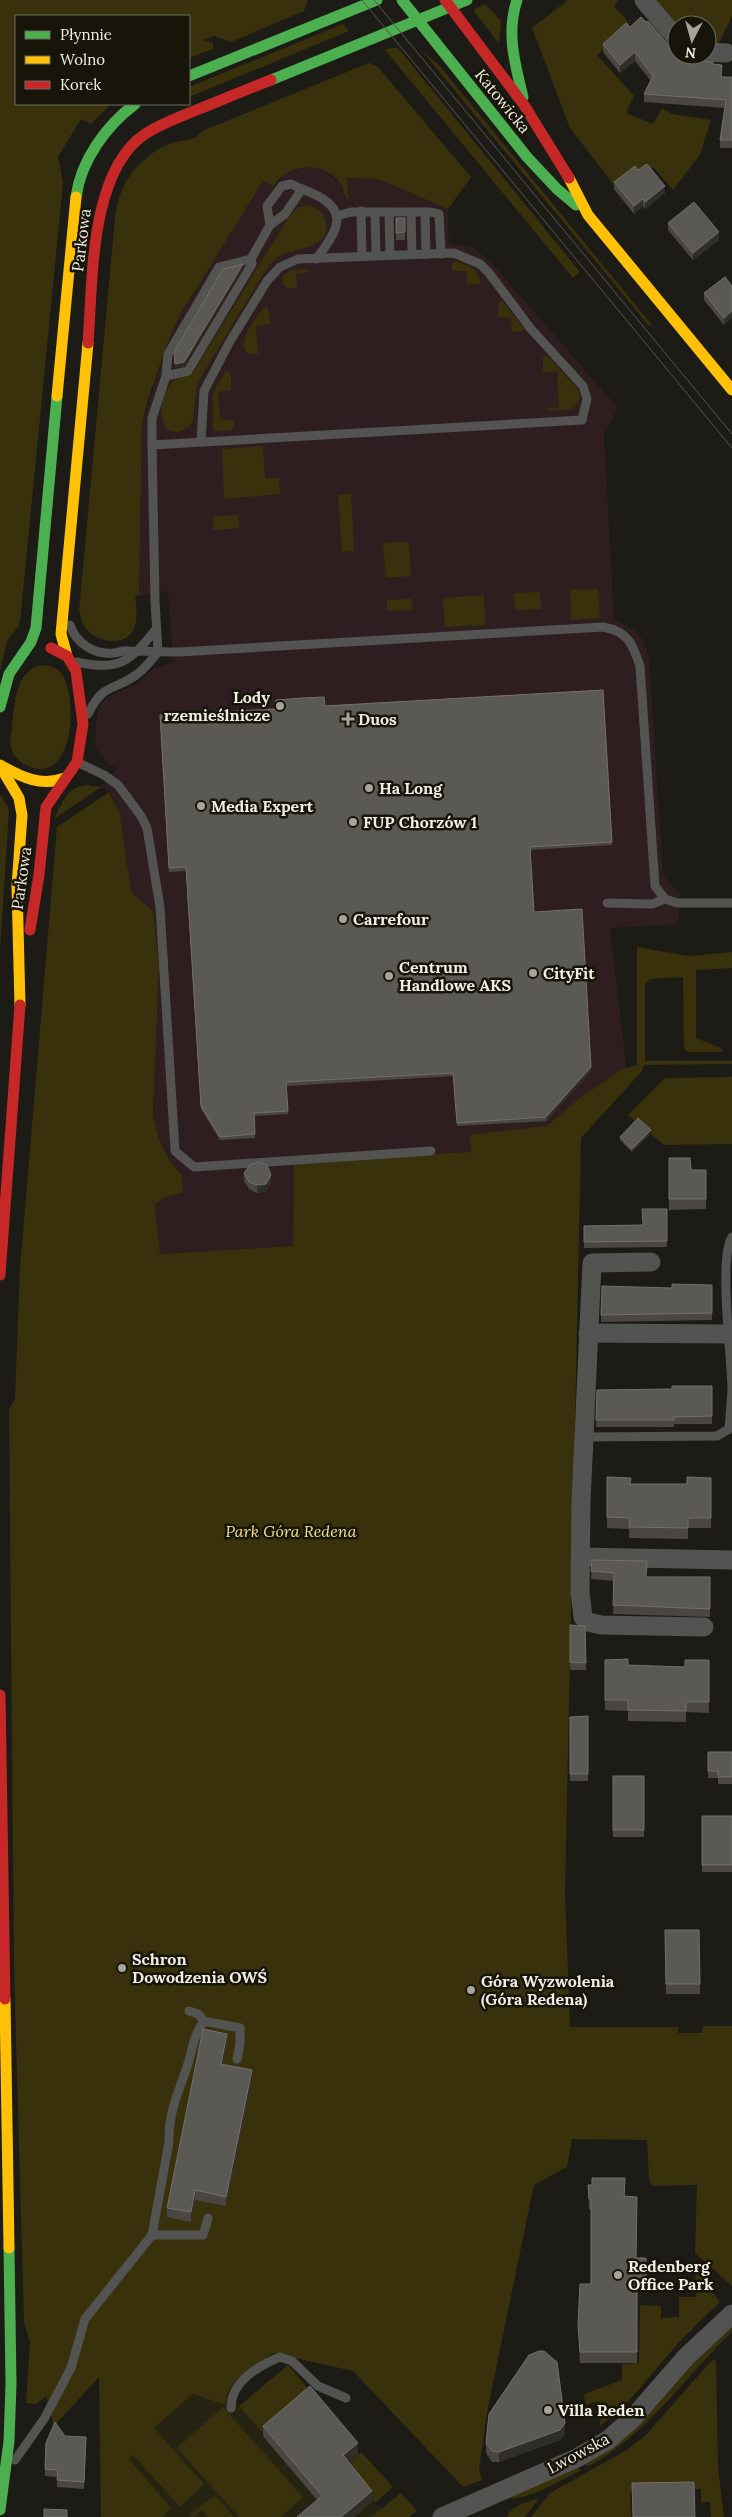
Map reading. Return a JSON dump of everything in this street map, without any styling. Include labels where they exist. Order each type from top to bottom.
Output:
[{"type":"street","points":[[190,76],[377,0]]},
{"type":"street","name":"Katowicka","points":[[402,0],[527,157],[557,189],[588,215],[732,390]]},
{"type":"street","name":"Parkowa","points":[[21,988],[39,875],[46,807],[77,762],[83,724],[77,676],[68,658],[61,634],[100,216],[105,190],[128,150],[141,137],[156,128],[416,19],[447,4],[467,0]]},
{"type":"street","points":[[516,0],[511,16],[510,33],[524,105]]},
{"type":"street","points":[[644,0],[667,26]]},
{"type":"street","points":[[320,22],[339,2]]},
{"type":"street","name":"Katowicka","points":[[447,4],[524,105],[570,180],[588,215]]},
{"type":"street","points":[[717,53],[726,53]]},
{"type":"street","name":"Parkowa","points":[[0,706],[2,685],[28,647],[37,623],[76,194],[83,170],[91,153],[112,123],[134,105]]},
{"type":"street","points":[[28,647],[43,645],[68,658]]},
{"type":"street","points":[[0,765],[25,779],[54,782],[65,778]]},
{"type":"street","name":"Parkowa","points":[[0,765],[19,798],[22,808],[17,887],[21,988],[17,1081],[0,1275]]},
{"type":"street","points":[[651,1262],[592,1263],[584,1437],[581,1557],[583,1617],[588,1622],[704,1627]]},
{"type":"street","points":[[588,1333],[728,1334]]},
{"type":"street","points":[[581,1557],[732,1560]]},
{"type":"street","points":[[0,1695],[3,2075],[11,2384],[9,2436],[0,2510]]},
{"type":"street","name":"Lwowska","points":[[442,2517],[474,2510],[577,2458],[608,2440],[639,2411],[686,2357],[732,2314]]},
{"type":"lane","points":[[270,225],[267,206],[282,186],[291,184],[321,196],[332,204],[337,216],[336,226],[330,241],[316,259]]},
{"type":"lane","points":[[166,376],[188,371],[252,264],[251,259],[270,225],[285,214],[302,189]]},
{"type":"lane","points":[[337,216],[361,211],[439,214],[441,254]]},
{"type":"lane","points":[[361,211],[362,256]]},
{"type":"lane","points":[[375,212],[376,255]]},
{"type":"lane","points":[[389,212],[390,255]]},
{"type":"lane","points":[[411,212],[412,254]]},
{"type":"lane","points":[[425,212],[426,254]]},
{"type":"lane","points":[[152,445],[582,420],[587,399],[583,386],[531,330],[489,273],[480,264],[454,253],[376,255],[289,261],[280,267],[266,282],[204,391],[201,441]]},
{"type":"lane","points":[[83,724],[97,698],[146,668],[158,652],[152,418],[166,376],[168,354],[219,267],[251,259]]},
{"type":"lane","points":[[64,610],[76,636],[90,648],[110,654],[137,651],[158,652],[603,627],[616,630],[633,644],[640,666],[655,886],[665,899],[677,903],[732,903]]},
{"type":"lane","points":[[68,658],[104,667],[123,662],[137,651],[156,629]]},
{"type":"lane","points":[[77,762],[104,775],[118,785],[141,816],[147,828],[160,907],[175,1151],[194,1166],[431,1151]]},
{"type":"lane","points":[[606,903],[652,904],[665,899]]},
{"type":"lane","points":[[584,1437],[717,1436],[729,1429],[732,1390],[728,1334],[726,1253],[732,1237]]},
{"type":"lane","points":[[189,2011],[198,2014],[204,2021],[240,2028],[238,2059]]},
{"type":"lane","points":[[5,2474],[44,2419],[71,2368],[85,2319],[152,2235],[169,2142],[168,2127],[172,2104],[187,2066],[194,2034],[204,2021]]},
{"type":"lane","points":[[152,2235],[203,2235],[208,2218]]},
{"type":"lane","points":[[231,2408],[232,2396],[237,2386],[258,2368],[280,2357],[292,2361],[318,2386],[346,2398]]},
{"type":"shaded area","points":[[307,167],[320,169],[328,173],[340,184],[345,199],[348,199],[347,178],[378,179],[448,209],[449,243],[473,248],[490,261],[618,408],[604,434],[614,619],[634,630],[644,641],[649,657],[663,872],[667,882],[680,892],[678,924],[610,928],[627,1073],[556,1145],[294,1189],[293,1246],[160,1254],[155,1205],[163,1198],[183,1192],[182,1175],[167,1159],[157,1137],[153,1113],[159,965],[153,911],[131,892],[120,814],[110,792],[101,787],[117,768],[109,765],[98,752],[95,744],[97,714],[101,703],[112,694],[134,685],[154,669],[173,661],[168,591],[139,596],[142,423],[167,344],[180,315],[263,181],[274,186],[285,174]]},
{"type":"shaded area","points":[[193,2394],[226,2405],[237,2404],[264,2436],[359,2453],[341,2467],[372,2502],[396,2517],[121,2517],[124,2454]]},
{"type":"green space","points":[[0,0],[308,0],[304,11],[231,42],[214,36],[204,40],[213,43],[213,49],[190,58],[190,15],[15,15],[15,105],[110,105],[91,124],[81,119],[58,157],[63,183],[21,612],[19,626],[7,641],[0,672]]},
{"type":"green space","points":[[568,0],[618,0],[614,6],[630,24],[597,55],[634,96],[626,113],[653,124],[662,108],[672,114],[711,120],[700,155],[673,190],[654,168],[632,172],[614,185],[570,128],[532,28]]},
{"type":"green space","points":[[654,0],[732,0],[732,16],[719,43],[717,43],[717,15],[668,15]]},
{"type":"green space","points":[[485,4],[501,21],[499,44],[474,11]]},
{"type":"green space","points":[[343,24],[349,31],[190,97],[190,87]]},
{"type":"green space","points":[[398,48],[580,272],[573,278],[385,50]]},
{"type":"green space","points":[[423,52],[438,64],[652,325],[649,326]]},
{"type":"green space","points":[[369,63],[377,66],[471,177],[448,209],[378,179],[347,178],[348,199],[346,199],[341,185],[334,177],[326,171],[317,168],[297,169],[280,178],[274,186],[263,181],[180,315],[167,344],[142,423],[139,596],[135,595],[136,622],[131,633],[126,638],[112,641],[98,638],[86,629],[79,611],[115,218],[125,183],[141,162],[165,146],[193,139],[202,131]]},
{"type":"green space","points":[[308,205],[314,207],[324,216],[327,228],[325,236],[313,245],[280,256],[267,268],[197,383],[193,421],[189,427],[179,432],[168,430],[164,425],[161,412],[166,390],[177,379],[193,373],[288,218],[299,207]]},
{"type":"green space","points":[[455,261],[472,268],[478,274],[481,283],[467,285],[466,271],[452,271],[452,263]]},
{"type":"green space","points":[[306,269],[310,272],[296,274],[297,288],[288,288],[283,285],[282,278],[290,270]]},
{"type":"green space","points":[[499,302],[503,302],[525,330],[512,332],[511,318],[497,317]]},
{"type":"green space","points":[[268,307],[270,324],[256,326],[258,354],[248,354],[245,349],[245,337],[263,308]]},
{"type":"green space","points":[[546,355],[576,387],[580,394],[579,401],[572,409],[549,411],[545,409],[559,407],[557,371],[543,372],[543,357]]},
{"type":"green space","points":[[228,371],[231,374],[231,390],[218,392],[220,419],[233,420],[234,428],[232,430],[215,432],[213,428],[213,393],[225,372]]},
{"type":"green space","points":[[263,446],[265,478],[279,478],[280,494],[224,499],[222,449]]},
{"type":"green space","points":[[351,494],[354,551],[342,552],[338,495]]},
{"type":"green space","points":[[238,515],[239,528],[213,530],[213,516]]},
{"type":"green space","points":[[409,542],[411,576],[386,578],[383,543]]},
{"type":"green space","points":[[598,589],[600,618],[571,620],[570,590]]},
{"type":"green space","points":[[540,592],[541,609],[515,610],[514,593]]},
{"type":"green space","points":[[484,595],[485,625],[445,627],[443,598]]},
{"type":"green space","points":[[412,599],[413,610],[387,611],[387,600]]},
{"type":"green space","points":[[42,665],[56,668],[62,674],[67,684],[71,713],[70,729],[61,757],[52,766],[35,769],[26,765],[15,756],[10,742],[14,707],[21,680],[33,668]]},
{"type":"green space","points":[[86,785],[101,787],[54,819],[69,793]]},
{"type":"green space","name":"Park Góra Redena","points":[[109,792],[120,814],[131,892],[153,911],[159,965],[153,1113],[162,1147],[170,1161],[182,1175],[183,1192],[163,1198],[155,1205],[160,1254],[293,1246],[294,1162],[471,1152],[470,1135],[547,1126],[580,1098],[622,1069],[637,1065],[637,947],[689,956],[732,952],[732,968],[696,970],[696,1038],[721,1048],[723,1052],[688,1052],[684,1048],[683,977],[650,979],[645,984],[645,1061],[732,1061],[732,1064],[644,1065],[642,1071],[581,1138],[565,1892],[570,2027],[678,2027],[678,2033],[702,2033],[703,2026],[732,2026],[732,2286],[695,2253],[697,2185],[653,2186],[649,2180],[647,2140],[572,2139],[567,2167],[534,2185],[488,2407],[479,2469],[482,2480],[463,2487],[353,2371],[273,2353],[236,2382],[230,2389],[226,2405],[193,2394],[154,2428],[204,2484],[180,2507],[133,2455],[129,2459],[171,2508],[162,2517],[101,2517],[99,2377],[54,2426],[46,2396],[36,2404],[26,2403],[30,2342],[24,2322],[14,1968],[9,1410],[15,1399],[20,1268],[57,827]]},
{"type":"green space","points":[[0,794],[9,809],[0,952]]},
{"type":"green space","points":[[732,1077],[732,1144],[664,1145],[628,1115],[665,1078]]},
{"type":"green space","points":[[695,2269],[720,2302],[680,2341],[628,2402],[599,2427],[602,2413],[600,2404],[598,2401],[586,2405],[584,2394],[622,2380],[622,2364],[639,2363],[640,2305],[661,2306],[661,2318],[679,2317],[679,2297],[696,2297]]},
{"type":"green space","points":[[732,2325],[732,2332],[647,2422],[609,2454],[587,2467],[586,2464],[639,2425],[709,2345]]},
{"type":"green space","points":[[712,2360],[716,2361],[718,2468],[724,2517],[711,2517],[710,2502],[701,2502],[701,2489],[630,2492],[631,2517],[531,2517],[550,2493],[625,2451],[645,2436]]},
{"type":"green space","points":[[288,2365],[310,2391],[261,2432],[239,2406]]},
{"type":"green space","points":[[223,2407],[303,2497],[281,2517],[239,2517],[177,2448]]},
{"type":"green space","points":[[361,2452],[393,2487],[375,2503],[343,2468]]},
{"type":"green space","points":[[578,2467],[580,2471],[545,2489],[526,2496],[509,2498]]},
{"type":"green space","points":[[401,2493],[417,2511],[409,2517],[371,2517]]},
{"type":"green space","points":[[215,2495],[234,2517],[208,2517],[202,2510],[194,2517],[188,2516]]},
{"type":"green space","points":[[539,2498],[525,2517],[507,2517],[516,2507]]},
{"type":"building","points":[[641,17],[646,22],[648,21],[667,44],[667,65],[722,65],[721,77],[732,77],[732,140],[720,140],[726,100],[644,94],[653,76],[635,52],[620,65],[603,44],[626,23],[630,27]]},
{"type":"building","points":[[647,164],[665,186],[645,202],[643,199],[634,206],[614,182],[635,166],[638,170]]},
{"type":"building","points":[[694,202],[719,232],[693,253],[668,223]]},
{"type":"building","points":[[396,218],[405,218],[405,232],[396,233]]},
{"type":"building","points":[[243,264],[184,362],[175,364],[174,352],[223,269]]},
{"type":"building","points":[[725,277],[732,286],[732,311],[724,318],[704,293]]},
{"type":"building","name":"Centrum Handlowe AKS","points":[[603,690],[612,842],[530,847],[534,912],[582,909],[591,1067],[546,1117],[457,1123],[453,1073],[286,1082],[288,1111],[254,1113],[255,1134],[220,1137],[201,1106],[186,867],[169,868],[160,715],[276,709],[276,700],[303,698],[324,697],[325,706]]},
{"type":"building","points":[[638,1118],[651,1130],[632,1149],[620,1137]]},
{"type":"building","points":[[669,1158],[690,1158],[691,1170],[706,1170],[706,1199],[669,1199]]},
{"type":"building","points":[[259,1162],[267,1165],[271,1175],[266,1184],[257,1185],[249,1182],[244,1173],[250,1165]]},
{"type":"building","points":[[642,1209],[667,1209],[667,1241],[584,1242],[584,1226],[643,1225]]},
{"type":"building","points":[[672,1284],[712,1285],[712,1313],[601,1315],[602,1286],[672,1288]]},
{"type":"building","points":[[672,1386],[712,1386],[712,1416],[674,1417],[674,1420],[596,1420],[597,1390],[672,1389]]},
{"type":"building","points":[[607,1477],[631,1478],[630,1484],[687,1484],[687,1477],[711,1478],[711,1518],[688,1518],[688,1528],[629,1527],[630,1518],[607,1517]]},
{"type":"building","points":[[592,1560],[647,1561],[646,1577],[710,1577],[710,1609],[613,1605],[614,1573],[591,1571]]},
{"type":"building","points":[[570,1625],[585,1626],[586,1663],[570,1662]]},
{"type":"building","points":[[628,1659],[628,1665],[685,1667],[685,1660],[709,1660],[709,1702],[686,1702],[686,1711],[628,1710],[628,1700],[605,1700],[605,1660]]},
{"type":"building","points":[[588,1716],[588,1774],[570,1774],[570,1717]]},
{"type":"building","points":[[708,1752],[732,1752],[732,1777],[718,1777],[718,1771],[708,1771]]},
{"type":"building","points":[[613,1776],[644,1776],[644,1830],[613,1830]]},
{"type":"building","points":[[702,1816],[732,1816],[732,1865],[702,1865]]},
{"type":"building","points":[[665,1930],[699,1930],[700,1984],[666,1984]]},
{"type":"building","points":[[203,2029],[227,2034],[221,2064],[252,2070],[226,2197],[195,2190],[191,2212],[167,2208]]},
{"type":"building","name":"Redenberg Office Park","points":[[592,2178],[625,2178],[624,2196],[637,2197],[636,2258],[646,2258],[646,2277],[637,2277],[637,2352],[580,2352],[578,2324],[580,2284],[591,2284],[591,2199],[589,2199],[588,2185],[592,2185]]},
{"type":"building","name":"Villa Reden","points":[[544,2351],[557,2362],[565,2423],[560,2430],[499,2452],[492,2451],[486,2443],[489,2414],[529,2355]]},
{"type":"building","points":[[310,2386],[358,2443],[343,2455],[372,2491],[341,2517],[297,2517],[322,2496],[263,2426]]},
{"type":"building","points":[[55,2422],[65,2436],[86,2437],[84,2482],[57,2480],[58,2470],[45,2469],[46,2443]]},
{"type":"building","points":[[694,2482],[695,2517],[633,2517],[632,2483]]},
{"type":"building","points":[[44,2509],[67,2510],[67,2517],[44,2517]]},
{"type":"tram line","points":[[362,0],[732,448]]},
{"type":"tram line","points":[[374,0],[732,434]]},
{"type":"traffic: fast","points":[[190,76],[377,0]]},
{"type":"traffic: fast","points":[[402,0],[527,157],[557,189],[576,205]]},
{"type":"traffic: fast","points":[[271,80],[467,0]]},
{"type":"traffic: fast","points":[[517,0],[512,24],[512,36],[523,97]]},
{"type":"traffic: fast","points":[[76,197],[83,170],[96,145],[114,123],[134,105]]},
{"type":"traffic: fast","points":[[0,707],[9,674],[31,642],[36,628],[57,396]]},
{"type":"traffic: fast","points":[[0,2510],[9,2441],[11,2384],[9,2248]]},
{"type":"traffic: slow","points":[[569,178],[588,215],[732,390]]},
{"type":"traffic: slow","points":[[57,396],[76,197]]},
{"type":"traffic: slow","points":[[67,656],[61,634],[88,343]]},
{"type":"traffic: slow","points":[[0,765],[23,777],[39,781],[56,781],[65,778]]},
{"type":"traffic: slow","points":[[0,766],[19,798],[22,815],[17,887],[20,1005]]},
{"type":"traffic: slow","points":[[5,1999],[9,2248]]},
{"type":"traffic: jam","points":[[445,0],[524,105],[569,178]]},
{"type":"traffic: jam","points":[[88,343],[93,260],[97,230],[104,200],[113,174],[127,151],[145,134],[163,124],[271,80]]},
{"type":"traffic: jam","points":[[30,930],[39,875],[46,807],[77,762],[83,724],[76,671],[67,656],[51,648]]},
{"type":"traffic: jam","points":[[0,1275],[20,1005]]},
{"type":"traffic: jam","points":[[0,1695],[5,1999]]},
{"type":"place","name":"Lody rzemieślnicze","points":[[280,706]]},
{"type":"place","name":"Duos","points":[[348,719]]},
{"type":"place","name":"Ha Long","points":[[369,788]]},
{"type":"place","name":"Media Expert","points":[[201,806]]},
{"type":"place","name":"FUP Chorzów 1","points":[[353,822]]},
{"type":"place","name":"Carrefour","points":[[343,919]]},
{"type":"place","name":"CityFit","points":[[533,973]]},
{"type":"place","name":"Centrum Handlowe AKS","points":[[389,976]]},
{"type":"place","name":"Schron Dowodzenia OWŚ","points":[[122,1968]]},
{"type":"place","name":"Góra Wyzwolenia (Góra Redena)","points":[[471,1990]]},
{"type":"place","name":"Redenberg Office Park","points":[[618,2275]]},
{"type":"place","name":"Villa Reden","points":[[548,2410]]}]
